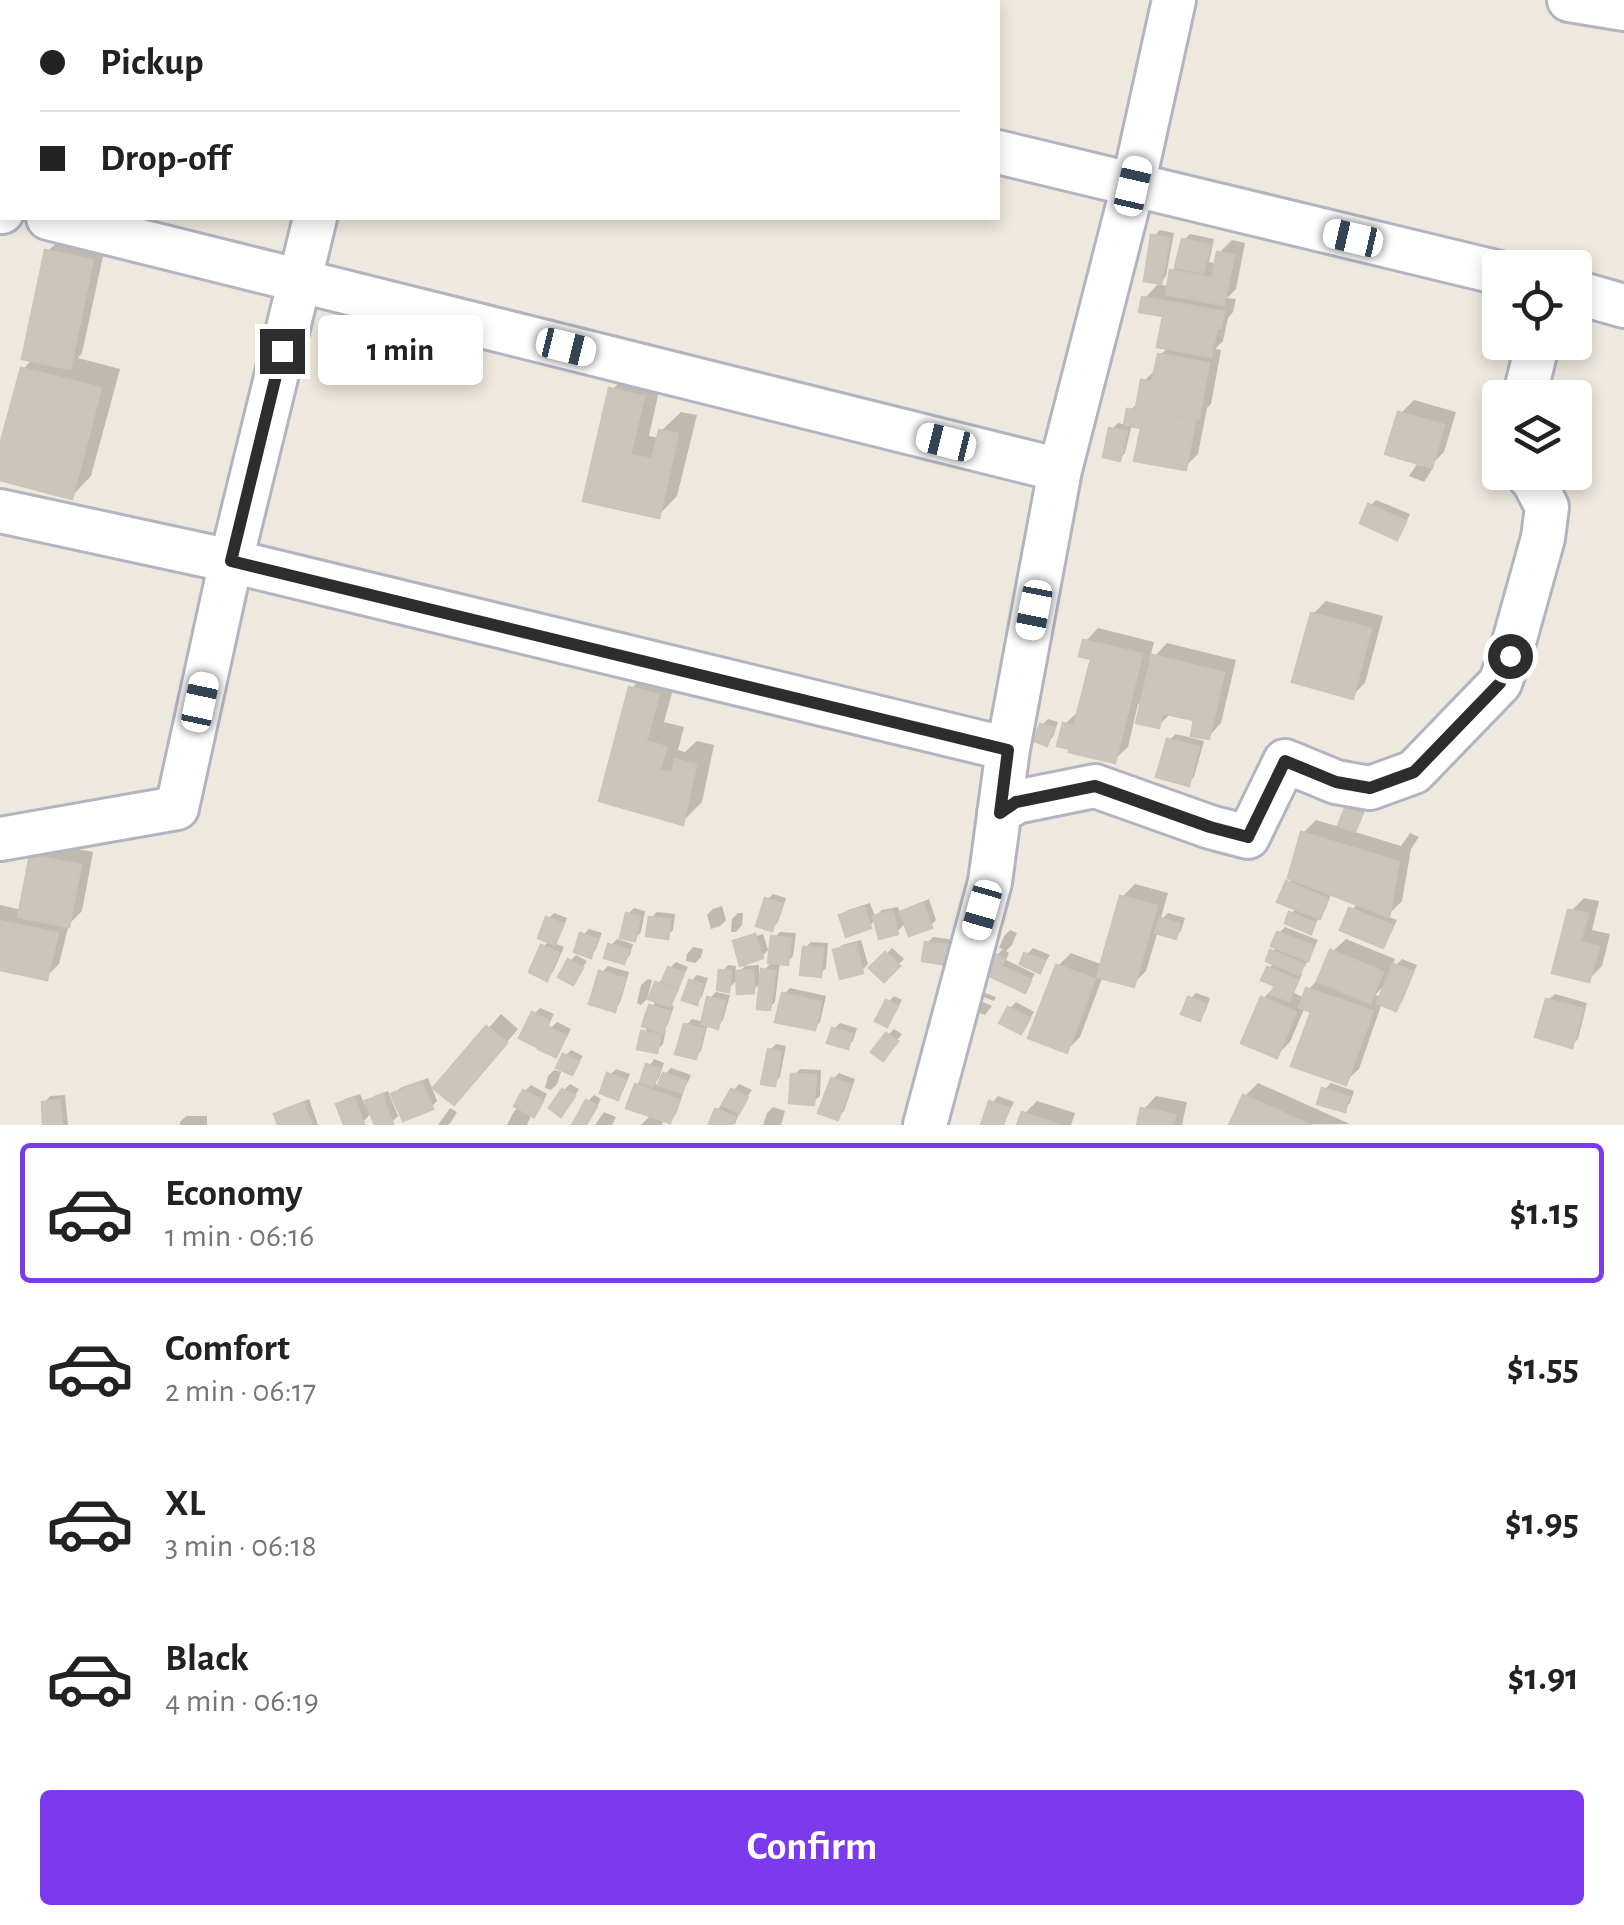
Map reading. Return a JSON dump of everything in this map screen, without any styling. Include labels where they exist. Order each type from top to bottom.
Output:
[{"type":"street","points":[[924,1125],[990,882],[1008,750],[1060,470],[1133,186],[1174,0]]},
{"type":"street","points":[[1569,0],[1624,9]]},
{"type":"street","points":[[1000,153],[1482,270]]},
{"type":"street","points":[[56,220],[1060,470]]},
{"type":"street","points":[[0,839],[177,808],[231,561],[315,220]]},
{"type":"street","points":[[1592,297],[1624,306]]},
{"type":"street","points":[[1000,813],[1016,802],[1095,786],[1248,837],[1285,761],[1336,782],[1370,788],[1414,772],[1500,683],[1506,670],[1542,538],[1547,507],[1538,490]]},
{"type":"street","points":[[0,511],[231,561],[1008,750]]},
{"type":"building","points":[[1151,235],[1169,238],[1161,284],[1144,281]]},
{"type":"building","points":[[1182,239],[1210,245],[1203,273],[1175,267]]},
{"type":"building","points":[[45,250],[93,260],[70,369],[22,359]]},
{"type":"building","points":[[1217,252],[1234,255],[1224,305],[1166,294],[1170,270],[1212,278]]},
{"type":"building","points":[[1142,297],[1224,312],[1211,357],[1157,347],[1163,316],[1139,312]]},
{"type":"building","points":[[1158,354],[1209,363],[1199,419],[1136,408],[1141,380],[1152,382]]},
{"type":"building","points":[[21,368],[101,388],[72,499],[0,480],[0,445]]},
{"type":"building","points":[[609,388],[644,397],[630,455],[652,459],[659,430],[678,434],[659,518],[583,501]]},
{"type":"building","points":[[1127,409],[1195,421],[1186,470],[1134,461],[1141,428],[1124,425]]},
{"type":"building","points":[[1398,412],[1444,425],[1432,468],[1385,454]]},
{"type":"building","points":[[1109,428],[1127,432],[1120,461],[1103,457]]},
{"type":"building","points":[[1368,504],[1406,521],[1397,540],[1360,523]]},
{"type":"building","points":[[1311,613],[1371,629],[1353,699],[1292,682]]},
{"type":"building","points":[[1083,640],[1142,654],[1115,763],[1057,746],[1063,723],[1074,726],[1091,659],[1079,656]]},
{"type":"building","points":[[1152,655],[1224,673],[1209,739],[1191,736],[1194,720],[1162,713],[1159,728],[1136,723]]},
{"type":"building","points":[[629,687],[659,695],[646,741],[666,747],[660,770],[672,773],[675,759],[696,765],[683,825],[599,801]]},
{"type":"building","points":[[1040,724],[1054,728],[1047,746],[1034,741]]},
{"type":"building","points":[[1167,739],[1199,747],[1189,786],[1156,777]]},
{"type":"building","points":[[1345,808],[1362,814],[1355,832],[1338,826]]},
{"type":"building","points":[[1301,832],[1399,862],[1389,917],[1288,878]]},
{"type":"building","points":[[30,855],[81,865],[69,927],[18,917]]},
{"type":"building","points":[[1286,881],[1328,899],[1320,919],[1277,902]]},
{"type":"building","points":[[1120,896],[1157,906],[1134,987],[1097,977]]},
{"type":"building","points":[[765,898],[782,904],[772,931],[756,926]]},
{"type":"building","points":[[923,903],[932,928],[909,936],[900,912]]},
{"type":"building","points":[[864,907],[871,928],[846,937],[839,915]]},
{"type":"building","points":[[1349,908],[1393,926],[1383,948],[1340,930]]},
{"type":"building","points":[[1568,910],[1588,914],[1580,942],[1599,947],[1589,982],[1552,973]]},
{"type":"building","points":[[893,911],[898,934],[879,939],[873,916]]},
{"type":"building","points":[[1289,912],[1315,923],[1311,934],[1285,923]]},
{"type":"building","points":[[626,913],[640,917],[635,941],[620,938]]},
{"type":"building","points":[[546,917],[563,924],[555,945],[538,938]]},
{"type":"building","points":[[649,917],[670,919],[668,939],[646,936]]},
{"type":"building","points":[[1160,918],[1180,924],[1176,939],[1155,933]]},
{"type":"building","points":[[0,921],[58,933],[47,980],[0,970]]},
{"type":"building","points":[[1277,932],[1314,946],[1308,961],[1271,946]]},
{"type":"building","points":[[580,933],[597,939],[591,958],[574,952]]},
{"type":"building","points":[[755,934],[763,958],[740,966],[733,941]]},
{"type":"building","points":[[771,936],[791,938],[788,965],[768,963]]},
{"type":"building","points":[[925,942],[950,945],[948,965],[922,961]]},
{"type":"building","points":[[608,944],[629,950],[624,964],[604,958]]},
{"type":"building","points":[[856,944],[863,973],[840,979],[833,950]]},
{"type":"building","points":[[541,945],[559,953],[547,981],[529,972]]},
{"type":"building","points":[[803,947],[823,948],[821,977],[800,975]]},
{"type":"building","points":[[1270,950],[1304,964],[1299,975],[1266,961]]},
{"type":"building","points":[[1330,950],[1383,972],[1370,1003],[1317,981]]},
{"type":"building","points":[[885,952],[900,966],[884,982],[869,968]]},
{"type":"building","points":[[1024,953],[1045,961],[1040,973],[1020,964]]},
{"type":"building","points":[[994,954],[1005,959],[1001,966],[1031,980],[1025,993],[985,974]]},
{"type":"building","points":[[568,959],[583,968],[573,985],[558,977]]},
{"type":"building","points":[[1393,964],[1413,972],[1396,1011],[1377,1003]]},
{"type":"building","points":[[1056,965],[1095,979],[1067,1053],[1028,1038]]},
{"type":"building","points":[[668,967],[684,973],[678,987],[662,981]]},
{"type":"building","points":[[1267,967],[1298,980],[1289,1001],[1271,994],[1275,986],[1261,980]]},
{"type":"building","points":[[761,969],[775,971],[770,1010],[757,1009]]},
{"type":"building","points":[[719,970],[731,971],[729,992],[717,990]]},
{"type":"building","points":[[753,970],[754,993],[737,994],[736,971]]},
{"type":"building","points":[[599,971],[625,978],[615,1012],[589,1004]]},
{"type":"building","points":[[689,980],[703,984],[697,1005],[682,1000]]},
{"type":"building","points":[[655,982],[677,990],[670,1007],[648,999]]},
{"type":"building","points":[[1306,988],[1373,1011],[1346,1085],[1291,1066],[1311,1012],[1299,1007]]},
{"type":"building","points":[[782,993],[821,1002],[815,1030],[775,1022]]},
{"type":"building","points":[[707,997],[725,1001],[718,1029],[701,1024]]},
{"type":"building","points":[[1188,997],[1206,1004],[1200,1021],[1181,1014]]},
{"type":"building","points":[[1261,997],[1296,1012],[1277,1058],[1241,1043]]},
{"type":"building","points":[[1546,999],[1583,1009],[1572,1048],[1535,1037]]},
{"type":"building","points":[[886,1000],[898,1006],[887,1027],[875,1021]]},
{"type":"building","points":[[649,1005],[670,1012],[663,1033],[642,1026]]},
{"type":"building","points":[[1008,1007],[1030,1018],[1021,1034],[999,1023]]},
{"type":"building","points":[[532,1012],[549,1021],[537,1047],[519,1038]]},
{"type":"building","points":[[684,1024],[704,1029],[696,1059],[675,1054]]},
{"type":"building","points":[[486,1026],[507,1043],[454,1105],[433,1088]]},
{"type":"building","points":[[549,1027],[566,1036],[556,1057],[538,1049]]},
{"type":"building","points":[[832,1028],[852,1034],[848,1049],[827,1043]]},
{"type":"building","points":[[641,1031],[661,1035],[657,1053],[637,1049]]},
{"type":"building","points":[[886,1033],[898,1041],[883,1061],[871,1052]]},
{"type":"building","points":[[768,1049],[781,1052],[775,1086],[761,1084]]},
{"type":"building","points":[[563,1054],[579,1062],[572,1075],[556,1068]]},
{"type":"building","points":[[646,1064],[660,1069],[653,1087],[640,1082]]},
{"type":"building","points":[[607,1073],[625,1080],[618,1100],[600,1093]]},
{"type":"building","points":[[663,1073],[686,1081],[682,1093],[658,1085]]},
{"type":"building","points":[[791,1074],[816,1075],[814,1105],[789,1103]]},
{"type":"building","points":[[831,1078],[851,1085],[838,1120],[818,1113]]},
{"type":"building","points":[[422,1082],[433,1109],[403,1121],[391,1094]]},
{"type":"building","points":[[635,1084],[679,1100],[670,1123],[626,1108]]},
{"type":"building","points":[[1322,1088],[1349,1097],[1345,1112],[1317,1104]]},
{"type":"building","points":[[562,1089],[575,1096],[561,1117],[549,1108]]},
{"type":"building","points":[[731,1089],[748,1097],[739,1113],[722,1105]]},
{"type":"building","points":[[523,1090],[543,1101],[534,1117],[514,1106]]},
{"type":"building","points":[[382,1095],[393,1124],[375,1125],[365,1101]]},
{"type":"building","points":[[1243,1095],[1310,1125],[1229,1125]]},
{"type":"building","points":[[354,1098],[364,1124],[344,1125],[336,1104]]},
{"type":"building","points":[[60,1100],[62,1125],[43,1125],[42,1102]]},
{"type":"building","points":[[586,1100],[597,1106],[586,1125],[572,1125]]},
{"type":"building","points":[[989,1101],[1009,1108],[1003,1125],[981,1125]]},
{"type":"building","points":[[303,1103],[312,1125],[278,1125],[274,1114]]},
{"type":"building","points":[[1141,1108],[1175,1115],[1173,1125],[1137,1125]]},
{"type":"building","points":[[715,1109],[736,1117],[732,1125],[709,1124]]},
{"type":"building","points":[[1022,1112],[1059,1125],[1017,1125]]},
{"type":"route","points":[[282,351],[231,561],[1008,750],[1000,813],[1016,802],[1095,786],[1248,837],[1285,761],[1336,782],[1370,788],[1414,772],[1500,683],[1510,656]]}]
